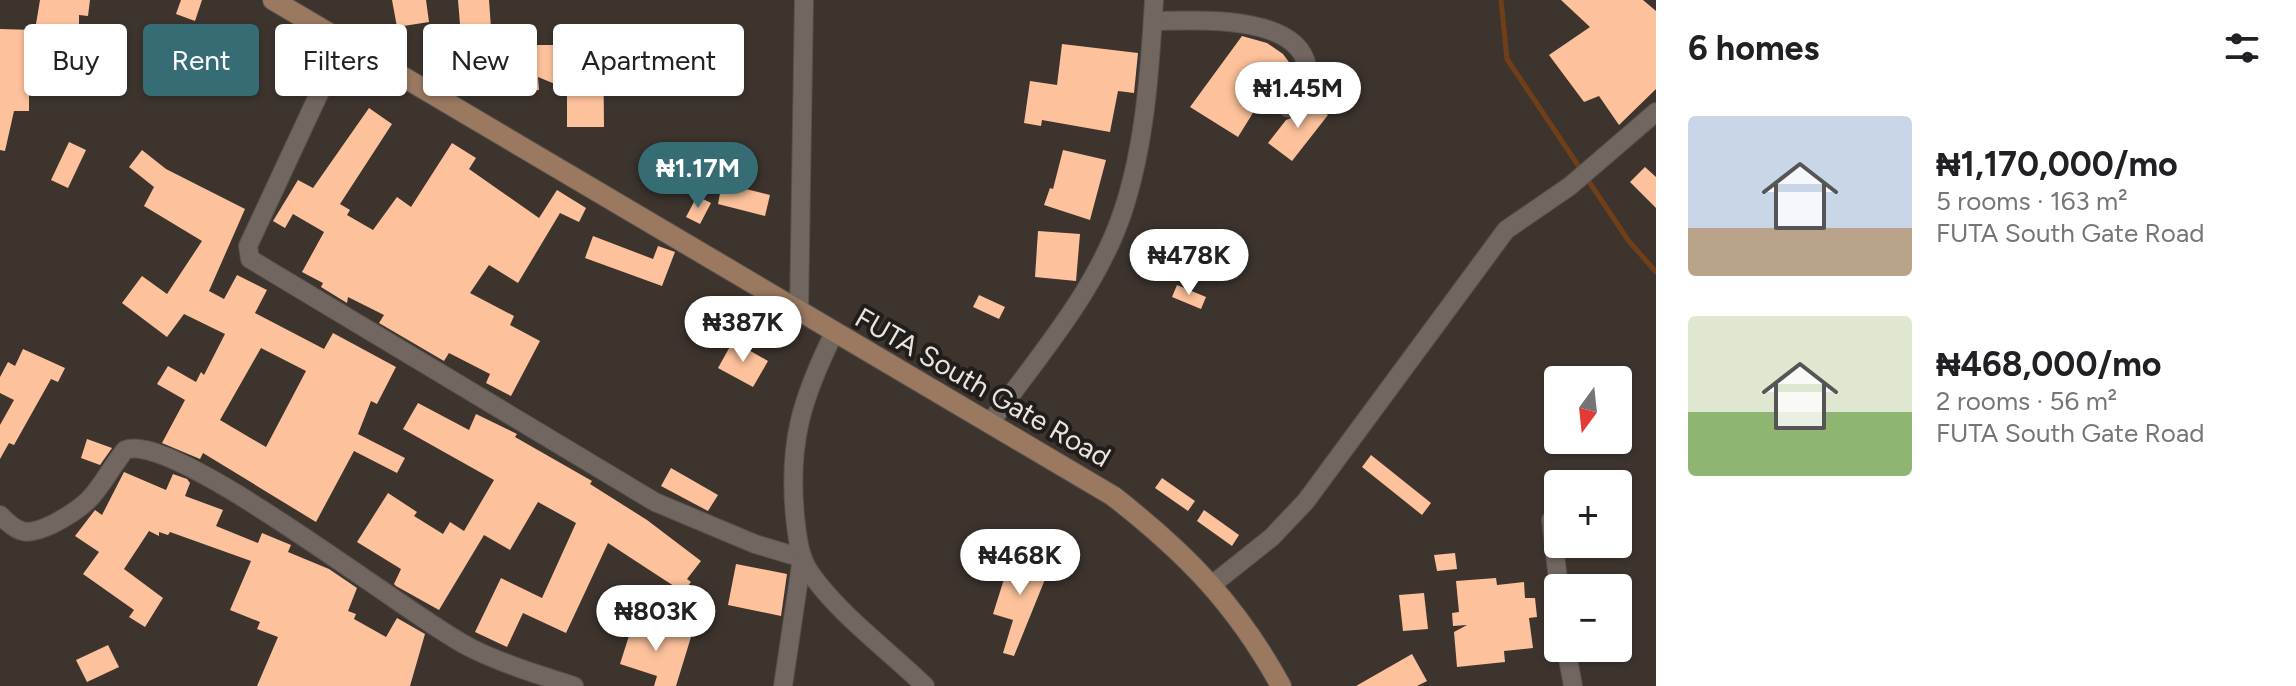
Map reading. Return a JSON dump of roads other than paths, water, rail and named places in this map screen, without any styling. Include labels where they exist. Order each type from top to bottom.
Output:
[{"type":"main road","name":"FUTA South Gate Road","points":[[273,0],[316,24]]},
{"type":"main road","name":"FUTA South Gate Road","points":[[407,78],[1113,496],[1172,542],[1213,584],[1240,618],[1281,686]]},
{"type":"street","points":[[799,311],[804,0]]},
{"type":"street","points":[[990,423],[1073,309],[1123,212],[1143,119],[1154,0]]},
{"type":"street","points":[[1153,21],[1217,22],[1259,27],[1285,36],[1298,45],[1309,72],[1308,83],[1288,108]]},
{"type":"street","points":[[318,96],[248,246],[250,259],[655,502],[755,544],[802,558],[822,589],[925,686]]},
{"type":"street","points":[[1213,584],[1272,537],[1306,501],[1506,230],[1570,186],[1656,112]]},
{"type":"street","points":[[783,686],[802,558],[791,479],[793,446],[799,415],[834,333]]},
{"type":"street","points":[[0,515],[15,531],[25,534],[40,530],[87,505],[125,450],[140,449],[178,463],[242,498],[324,548],[420,619],[471,649],[574,686]]},
{"type":"street","points":[[1569,662],[1573,686]]},
{"type":"waterway","points":[[1501,0],[1507,59],[1628,240],[1656,272]]}]
